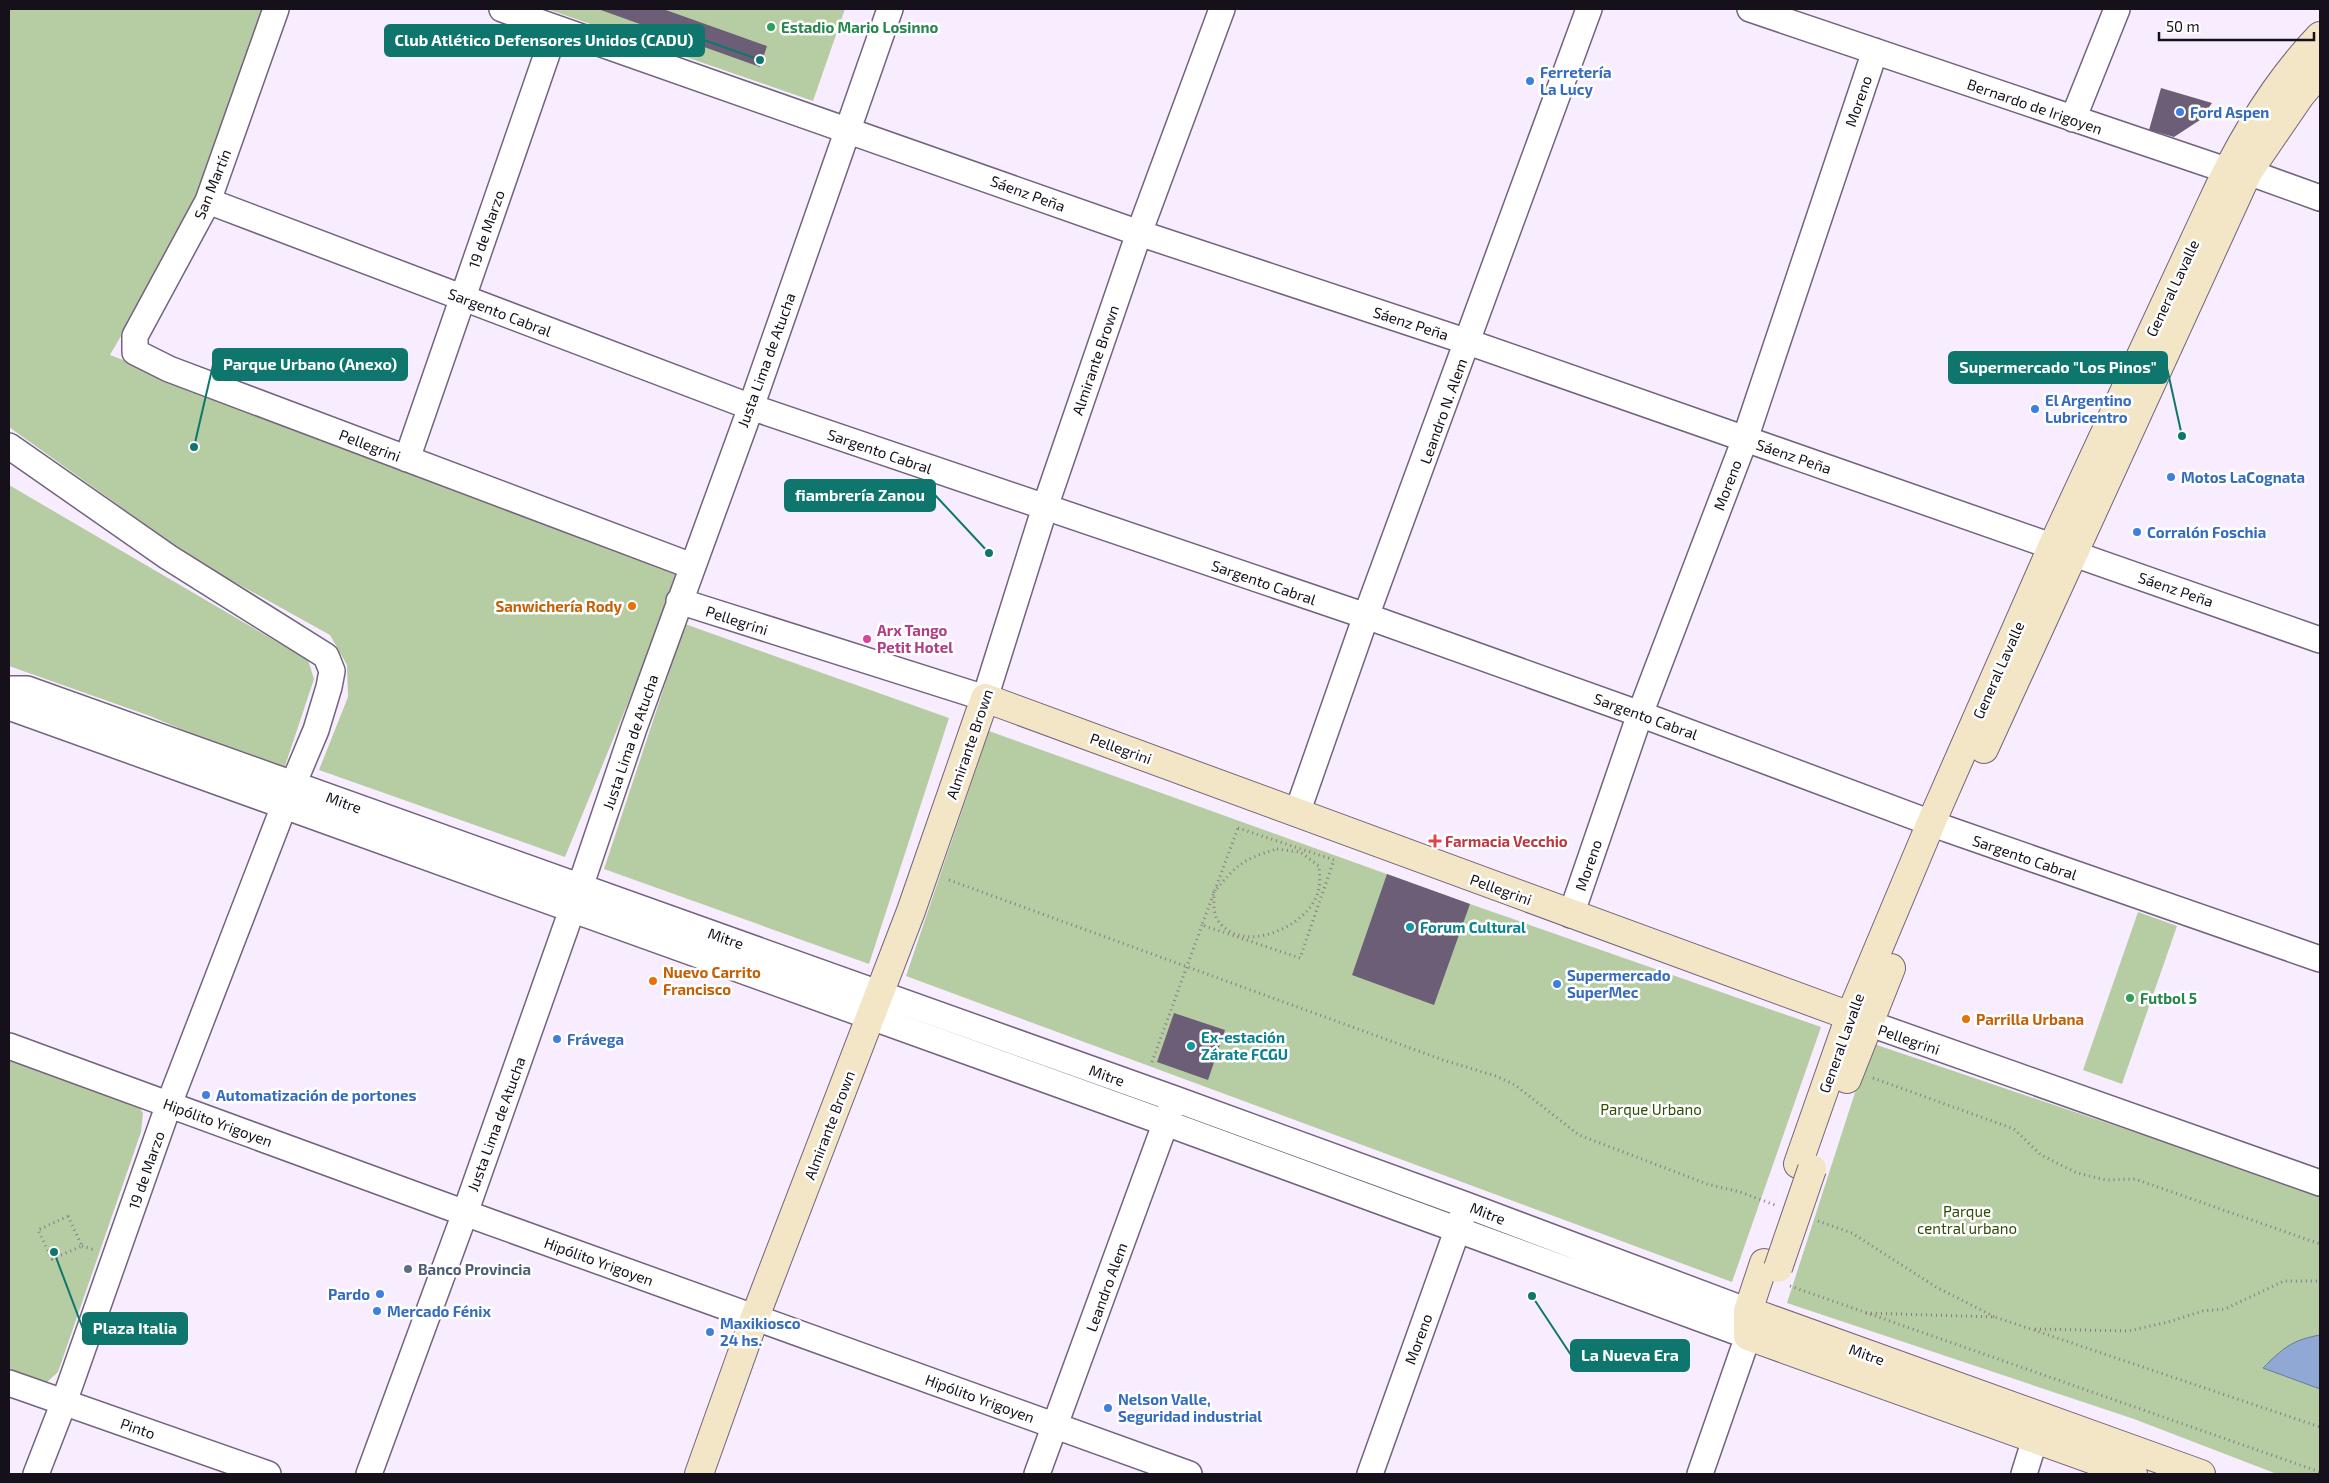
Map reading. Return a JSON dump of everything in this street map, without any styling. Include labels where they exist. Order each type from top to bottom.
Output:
[{"type":"main road","name":"General Lavalle","points":[[1752,1321],[1772,1269],[1805,1167],[1859,1020],[1939,826],[2063,549],[2237,171],[2282,82],[2320,36]]},
{"type":"main road","name":"General Lavalle","points":[[2237,171],[2320,72]]},
{"type":"main road","name":"Pellegrini","points":[[985,698],[1859,1020]]},
{"type":"main road","name":"Almirante Brown","points":[[699,1474],[755,1317],[911,911],[985,698]]},
{"type":"main road","name":"General Lavalle","points":[[1805,1167],[1851,1070],[1859,1020]]},
{"type":"main road","name":"Mitre","points":[[1752,1321],[2040,1429],[2201,1474]]},
{"type":"main road","name":"Mitre","points":[[2040,1429],[2133,1474]]},
{"type":"street","name":"San Martín","points":[[135,352],[135,336],[208,201],[276,9]]},
{"type":"street","name":"Sáenz Peña","points":[[502,9],[1139,233],[1468,342],[2320,640]]},
{"type":"street","name":"Justa Lima de Atucha","points":[[369,1474],[465,1213],[572,911],[634,728],[751,407],[890,9]]},
{"type":"street","name":"Almirante Brown","points":[[985,698],[1045,507],[1139,233],[1222,9]]},
{"type":"street","name":"Leandro N. Alem","points":[[1297,813],[1366,616],[1589,9]]},
{"type":"street","name":"Bernardo de Irigoyen","points":[[1750,9],[2073,119],[2320,198]]},
{"type":"street","points":[[2073,119],[2118,9]]},
{"type":"street","name":"19 de Marzo","points":[[407,459],[556,28]]},
{"type":"street","name":"Moreno","points":[[1572,915],[1640,714],[1745,439],[1875,51]]},
{"type":"street","name":"Sargento Cabral","points":[[208,201],[751,407],[1366,616],[1640,714],[1939,826],[2320,960]]},
{"type":"street","name":"Pellegrini","points":[[135,352],[169,369],[692,566]]},
{"type":"street","name":"19 de Marzo","points":[[9,446],[168,557],[326,656],[332,671],[316,730],[284,806],[169,1104],[64,1402],[36,1474]]},
{"type":"street","name":"Pellegrini","points":[[680,601],[985,698]]},
{"type":"street","name":"Mitre","points":[[9,689],[27,689],[580,887],[1166,1123],[1458,1229],[1752,1321]]},
{"type":"street","name":"Mitre","points":[[9,707],[572,911],[1175,1099],[1466,1205],[1752,1321]]},
{"type":"street","name":"Pellegrini","points":[[1859,1020],[2320,1183]]},
{"type":"street","name":"Hipólito Yrigoyen","points":[[9,1046],[465,1213],[1189,1474]]},
{"type":"street","name":"Leandro Alem","points":[[1037,1474],[1175,1099]]},
{"type":"street","name":"Moreno","points":[[1370,1474],[1466,1205]]},
{"type":"street","name":"General Lavalle","points":[[1700,1474],[1752,1321]]},
{"type":"street","name":"Pinto","points":[[9,1383],[268,1474]]},
{"type":"street","points":[[2024,1474],[2040,1429]]},
{"type":"path","points":[[1152,1062],[1214,892],[1238,828],[1334,860],[1300,958],[1202,925]]},
{"type":"path","points":[[1277,849],[1300,852],[1319,866],[1321,884],[1314,903],[1300,918],[1282,929],[1260,937],[1237,936],[1225,928],[1216,918],[1214,892],[1236,865],[1256,854],[1277,849]]},
{"type":"path","points":[[948,880],[1443,1060],[1496,1076],[1515,1085],[1580,1135],[1707,1184],[1740,1192],[1780,1207]]},
{"type":"path","points":[[1851,1070],[2014,1129],[2042,1155],[2077,1173],[2106,1180],[2135,1178],[2320,1244]]},
{"type":"path","points":[[82,1246],[68,1216],[38,1230],[52,1259],[82,1246],[95,1250]]},
{"type":"path","points":[[1816,1220],[1852,1233],[1936,1287],[1995,1317],[2320,1428]]},
{"type":"path","points":[[1772,1269],[1796,1290],[2320,1472]]},
{"type":"path","points":[[2031,1329],[2129,1331],[2204,1311],[2225,1309],[2284,1281],[2320,1281]]},
{"type":"path","points":[[1863,1313],[1995,1317]]},
{"type":"green space","points":[[9,9],[265,9],[198,203],[110,355],[404,466],[685,563],[565,857],[319,770],[348,697],[347,665],[330,635],[195,560],[9,427]]},
{"type":"green space","points":[[547,9],[845,9],[813,101]]},
{"type":"green space","points":[[9,485],[308,660],[314,679],[283,772],[150,716],[9,666]]},
{"type":"green space","points":[[685,624],[949,718],[869,964],[604,869]]},
{"type":"green space","name":"Parque Urbano","points":[[989,731],[1470,904],[1821,1027],[1732,1282],[906,976]]},
{"type":"green space","name":"Futbol 5","points":[[2138,912],[2177,926],[2122,1084],[2083,1070]]},
{"type":"green space","name":"Parque central urbano","points":[[1871,1043],[2320,1195],[2320,1474],[2277,1474],[2134,1419],[1787,1303]]},
{"type":"green space","points":[[9,1059],[136,1103],[143,1113],[141,1132],[58,1372],[46,1383],[9,1375]]},
{"type":"water","points":[[2320,1335],[2320,1389],[2263,1368],[2288,1346],[2302,1339]]},
{"type":"building","points":[[598,9],[663,9],[767,46],[760,67]]},
{"type":"building","name":"Ford Aspen","points":[[2161,88],[2212,103],[2200,120],[2174,137],[2149,130]]},
{"type":"building","name":"Forum Cultural","points":[[1387,874],[1470,904],[1434,1005],[1352,975]]},
{"type":"building","name":"Ex-estación Zárate FCGU","points":[[1174,1013],[1225,1030],[1208,1080],[1157,1062]]},
{"type":"place","name":"Estadio Mario Losinno","points":[[771,27]]},
{"type":"place","name":"Club Atlético Defensores Unidos (CADU)","points":[[760,60]]},
{"type":"place","name":"Ferretería La Lucy","points":[[1530,81]]},
{"type":"place","name":"Ford Aspen","points":[[2180,112]]},
{"type":"place","name":"El Argentino Lubricentro","points":[[2035,409]]},
{"type":"place","name":"Supermercado \"Los Pinos\"","points":[[2182,436]]},
{"type":"place","name":"Parque Urbano (Anexo)","points":[[194,447]]},
{"type":"place","name":"Motos LaCognata","points":[[2171,477]]},
{"type":"place","name":"Corralón Foschia","points":[[2137,532]]},
{"type":"place","name":"fiambrería Zanou","points":[[989,553]]},
{"type":"place","name":"Sanwichería Rody","points":[[632,606]]},
{"type":"place","name":"Arx Tango Petit Hotel","points":[[867,639]]},
{"type":"place","name":"Farmacia Vecchio","points":[[1435,841]]},
{"type":"place","name":"Forum Cultural","points":[[1410,927]]},
{"type":"place","name":"Nuevo Carrito Francisco","points":[[653,981]]},
{"type":"place","name":"Supermercado SuperMec","points":[[1557,984]]},
{"type":"place","name":"Futbol 5","points":[[2130,998]]},
{"type":"place","name":"Parrilla Urbana","points":[[1966,1019]]},
{"type":"place","name":"Frávega","points":[[557,1039]]},
{"type":"place","name":"Ex-estación Zárate FCGU","points":[[1191,1046]]},
{"type":"place","name":"Automatización de portones","points":[[206,1095]]},
{"type":"place","name":"Plaza Italia","points":[[54,1252]]},
{"type":"place","name":"Banco Provincia","points":[[408,1269]]},
{"type":"place","name":"Pardo","points":[[380,1294]]},
{"type":"place","name":"La Nueva Era","points":[[1532,1296]]},
{"type":"place","name":"Mercado Fénix","points":[[377,1311]]},
{"type":"place","name":"Maxikiosco 24 hs.","points":[[710,1332]]},
{"type":"place","name":"Nelson Valle, Seguridad industrial","points":[[1108,1408]]}]
